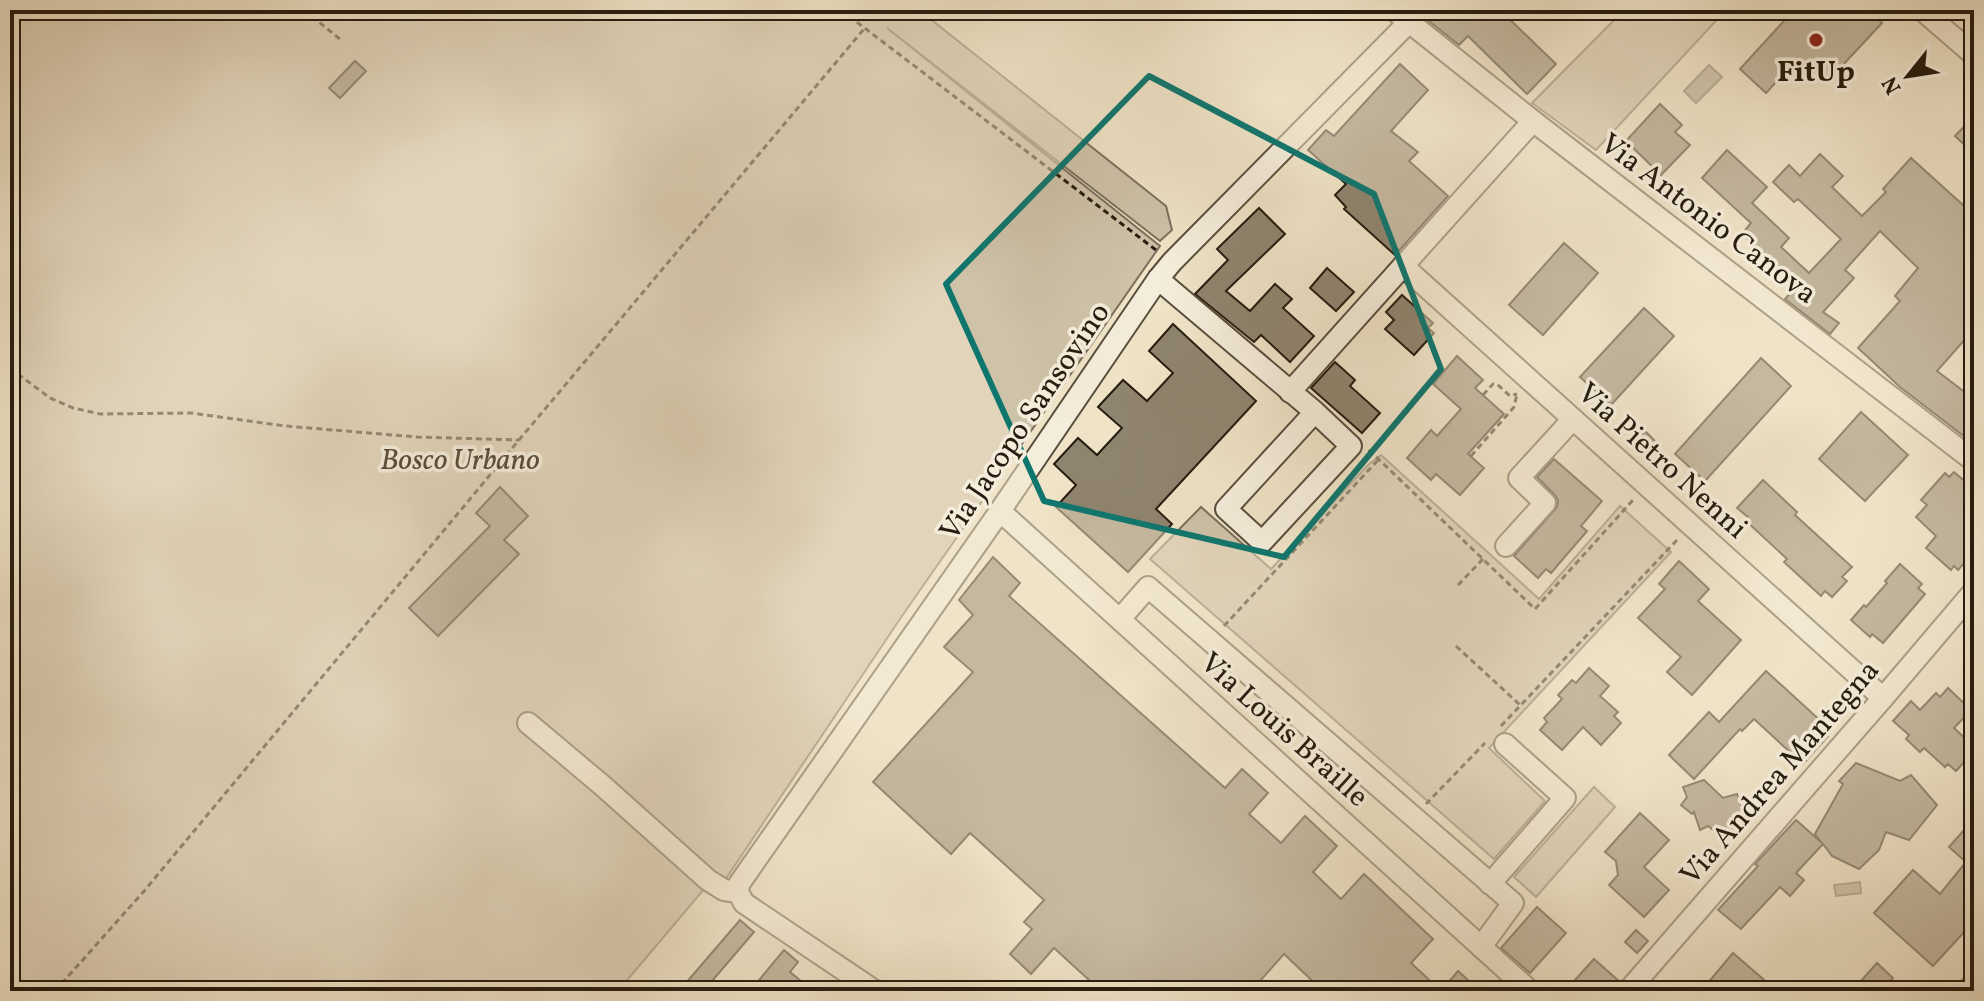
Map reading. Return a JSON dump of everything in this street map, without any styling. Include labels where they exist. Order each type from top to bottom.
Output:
[{"type":"street","points":[[1922,10],[1974,55]]},
{"type":"street","name":"Via Antonio Canova","points":[[1401,16],[1974,461]]},
{"type":"street","name":"Via Jacopo Sansovino","points":[[738,892],[739,884],[1158,279],[1401,16]]},
{"type":"street","points":[[1290,392],[1533,121]]},
{"type":"street","name":"Via Pietro Nenni","points":[[1403,266],[1883,698]]},
{"type":"street","points":[[1158,279],[1315,412],[1351,446],[1262,542],[1226,509],[1315,412]]},
{"type":"street","points":[[1506,546],[1545,503],[1519,478],[1573,419]]},
{"type":"street","name":"Via Louis Braille","points":[[1000,511],[1530,991]]},
{"type":"street","points":[[1120,619],[1148,587],[1513,903],[1481,947]]},
{"type":"street","name":"Via Andrea Mantegna","points":[[1628,991],[1974,591]]},
{"type":"street","points":[[528,723],[708,880],[724,890],[738,892],[744,903],[875,991]]},
{"type":"street","points":[[1490,884],[1565,798],[1497,737]]},
{"type":"street","points":[[1967,991],[1974,983]]},
{"type":"path","points":[[304,10],[341,40]]},
{"type":"path","points":[[841,10],[1172,262]]},
{"type":"path","points":[[55,991],[145,890],[864,29]]},
{"type":"path","points":[[10,368],[50,398],[73,408],[100,414],[191,413],[285,426],[417,437],[519,440]]},
{"type":"path","points":[[1471,456],[1514,407],[1518,392],[1510,396],[1493,384],[1483,395]]},
{"type":"path","points":[[1369,449],[1535,609],[1646,485]]},
{"type":"path","points":[[1210,641],[1379,459]]},
{"type":"path","points":[[1414,817],[1497,737],[1520,705],[1691,525]]},
{"type":"path","points":[[1458,585],[1483,559]]},
{"type":"path","points":[[1456,646],[1520,705]]},
{"type":"highlighted area","points":[[1149,76],[1374,194],[1441,369],[1284,557],[1044,501],[946,284]]},
{"type":"green space","name":"Bosco Urbano","points":[[10,10],[919,10],[1166,206],[1172,230],[1160,241],[887,28],[1160,246],[902,616],[723,883],[704,889],[618,991],[10,991]]},
{"type":"green space","points":[[1624,10],[1726,10],[1596,150],[1532,103]]},
{"type":"green space","points":[[1381,455],[1539,599],[1620,506],[1671,552],[1489,748],[1545,801],[1494,859],[1150,559],[1201,507],[1271,569],[1368,465]]},
{"type":"green space","points":[[1594,787],[1615,807],[1536,897],[1514,877]]},
{"type":"shaded area","points":[[1709,65],[1722,77],[1696,103],[1684,91]]},
{"type":"shaded area","points":[[1860,882],[1861,893],[1836,896],[1834,885]]},
{"type":"building","points":[[1415,10],[1500,10],[1556,64],[1527,94],[1468,36],[1459,45]]},
{"type":"building","name":"FitUp","points":[[1794,10],[1868,10],[1882,23],[1826,83],[1798,58],[1766,93],[1740,69]]},
{"type":"building","points":[[355,61],[366,71],[340,98],[329,88]]},
{"type":"building","points":[[1400,64],[1428,90],[1391,131],[1418,152],[1409,161],[1448,196],[1395,255],[1344,209],[1346,207],[1335,195],[1346,184],[1308,150],[1326,130],[1334,136]]},
{"type":"building","points":[[1660,104],[1682,125],[1675,132],[1690,145],[1661,175],[1626,141]]},
{"type":"building","points":[[1974,116],[1974,154],[1955,136]]},
{"type":"building","points":[[1727,150],[1767,187],[1752,203],[1789,238],[1781,247],[1809,273],[1841,239],[1798,199],[1794,202],[1773,182],[1789,165],[1800,176],[1820,154],[1843,176],[1832,187],[1862,216],[1886,192],[1883,189],[1911,158],[1974,215],[1974,343],[1967,337],[1937,371],[1966,393],[1974,385],[1974,444],[1900,387],[1858,348],[1900,301],[1895,296],[1918,268],[1880,231],[1845,270],[1854,278],[1823,312],[1839,323],[1830,334],[1785,299],[1798,285],[1742,234],[1751,223],[1702,178]]},
{"type":"building","points":[[1259,208],[1285,234],[1226,291],[1250,311],[1275,284],[1292,299],[1283,308],[1314,336],[1290,362],[1261,335],[1254,342],[1195,294],[1228,260],[1217,249]]},
{"type":"building","points":[[1564,243],[1598,273],[1543,335],[1509,305]]},
{"type":"building","points":[[1327,268],[1354,292],[1336,311],[1310,288]]},
{"type":"building","points":[[1402,295],[1433,323],[1428,328],[1434,333],[1414,355],[1385,329],[1394,320],[1386,312]]},
{"type":"building","points":[[1644,308],[1674,336],[1611,405],[1580,377]]},
{"type":"building","points":[[1173,324],[1256,401],[1156,509],[1172,524],[1128,572],[1056,507],[1076,485],[1054,464],[1078,438],[1097,455],[1122,428],[1098,407],[1123,380],[1147,401],[1173,373],[1149,351]]},
{"type":"building","points":[[1457,356],[1483,380],[1475,388],[1504,414],[1468,454],[1484,468],[1460,495],[1436,474],[1431,480],[1407,458],[1431,430],[1437,436],[1461,409],[1433,384]]},
{"type":"building","points":[[1761,358],[1791,386],[1705,481],[1675,454]]},
{"type":"building","points":[[1335,362],[1355,380],[1350,386],[1380,413],[1362,433],[1311,388]]},
{"type":"building","points":[[1861,412],[1908,455],[1865,501],[1819,459]]},
{"type":"building","points":[[1645,431],[1657,443],[1646,454],[1635,442]]},
{"type":"building","points":[[1554,459],[1602,501],[1581,526],[1587,531],[1551,573],[1546,569],[1538,578],[1514,556],[1557,507],[1558,500],[1554,494],[1537,477]]},
{"type":"building","points":[[1954,472],[1974,489],[1974,552],[1958,570],[1954,566],[1951,570],[1926,548],[1936,536],[1916,517],[1927,505],[1921,500],[1945,473],[1949,477]]},
{"type":"building","points":[[1763,480],[1797,512],[1795,515],[1852,567],[1842,577],[1847,581],[1832,597],[1825,591],[1821,596],[1784,562],[1787,559],[1745,520],[1748,517],[1737,508]]},
{"type":"building","points":[[500,487],[528,516],[504,540],[519,554],[438,636],[409,608],[490,526],[476,513]]},
{"type":"building","points":[[993,557],[1020,583],[1009,596],[1225,788],[1242,769],[1268,793],[1249,814],[1281,843],[1305,816],[1337,846],[1313,872],[1341,899],[1364,874],[1433,939],[1411,963],[1441,991],[1323,991],[1284,954],[1251,991],[1101,991],[1054,948],[1031,974],[1010,954],[1032,929],[1024,922],[1044,900],[970,833],[951,854],[873,782],[973,672],[944,647],[973,615],[959,600]]},
{"type":"building","points":[[1679,561],[1709,589],[1698,601],[1741,640],[1692,695],[1667,672],[1681,657],[1638,618],[1665,589],[1659,584]]},
{"type":"building","points":[[1900,564],[1922,584],[1918,588],[1925,594],[1883,643],[1872,634],[1870,637],[1851,620],[1887,583],[1885,581]]},
{"type":"building","points":[[1589,668],[1609,686],[1600,696],[1618,712],[1614,716],[1621,723],[1601,745],[1583,727],[1562,750],[1540,730],[1547,722],[1544,718],[1562,699],[1558,695],[1572,680],[1576,683]]},
{"type":"building","points":[[1766,671],[1823,723],[1819,728],[1828,736],[1803,764],[1754,719],[1742,731],[1740,729],[1694,779],[1669,755],[1709,712],[1719,722]]},
{"type":"building","points":[[1948,688],[1971,710],[1954,728],[1974,747],[1974,751],[1956,771],[1948,764],[1945,767],[1924,748],[1920,752],[1906,739],[1909,735],[1893,721],[1911,701],[1920,710],[1936,693],[1940,697]]},
{"type":"building","points":[[1856,763],[1900,781],[1911,775],[1937,805],[1909,840],[1886,832],[1879,850],[1859,869],[1832,856],[1823,844],[1796,873],[1804,880],[1790,896],[1780,887],[1741,929],[1718,910],[1796,820],[1822,843],[1815,834],[1843,784],[1839,781]]},
{"type":"building","points":[[1704,780],[1723,798],[1737,794],[1746,817],[1734,832],[1722,837],[1708,826],[1700,830],[1694,812],[1692,814],[1681,805],[1687,797],[1683,787]]},
{"type":"building","points":[[1640,813],[1669,840],[1644,867],[1669,890],[1644,917],[1609,885],[1618,875],[1616,861],[1605,852]]},
{"type":"building","points":[[1965,829],[1974,839],[1974,937],[1966,930],[1933,966],[1874,913],[1913,870],[1940,894],[1966,862],[1949,847]]},
{"type":"building","points":[[1537,907],[1566,933],[1530,973],[1501,948]]},
{"type":"building","points":[[740,920],[754,932],[712,981],[723,991],[679,991]]},
{"type":"building","points":[[1636,930],[1648,941],[1637,953],[1625,942]]},
{"type":"building","points":[[784,950],[798,962],[790,972],[813,991],[750,991]]},
{"type":"building","points":[[1733,953],[1777,991],[1701,991]]},
{"type":"building","points":[[1594,959],[1619,981],[1610,991],[1565,991]]},
{"type":"building","points":[[1877,963],[1893,978],[1890,982],[1899,991],[1852,991]]},
{"type":"building","points":[[1458,971],[1480,991],[1441,991]]},
{"type":"place","name":"FitUp","points":[[1816,40]]}]
